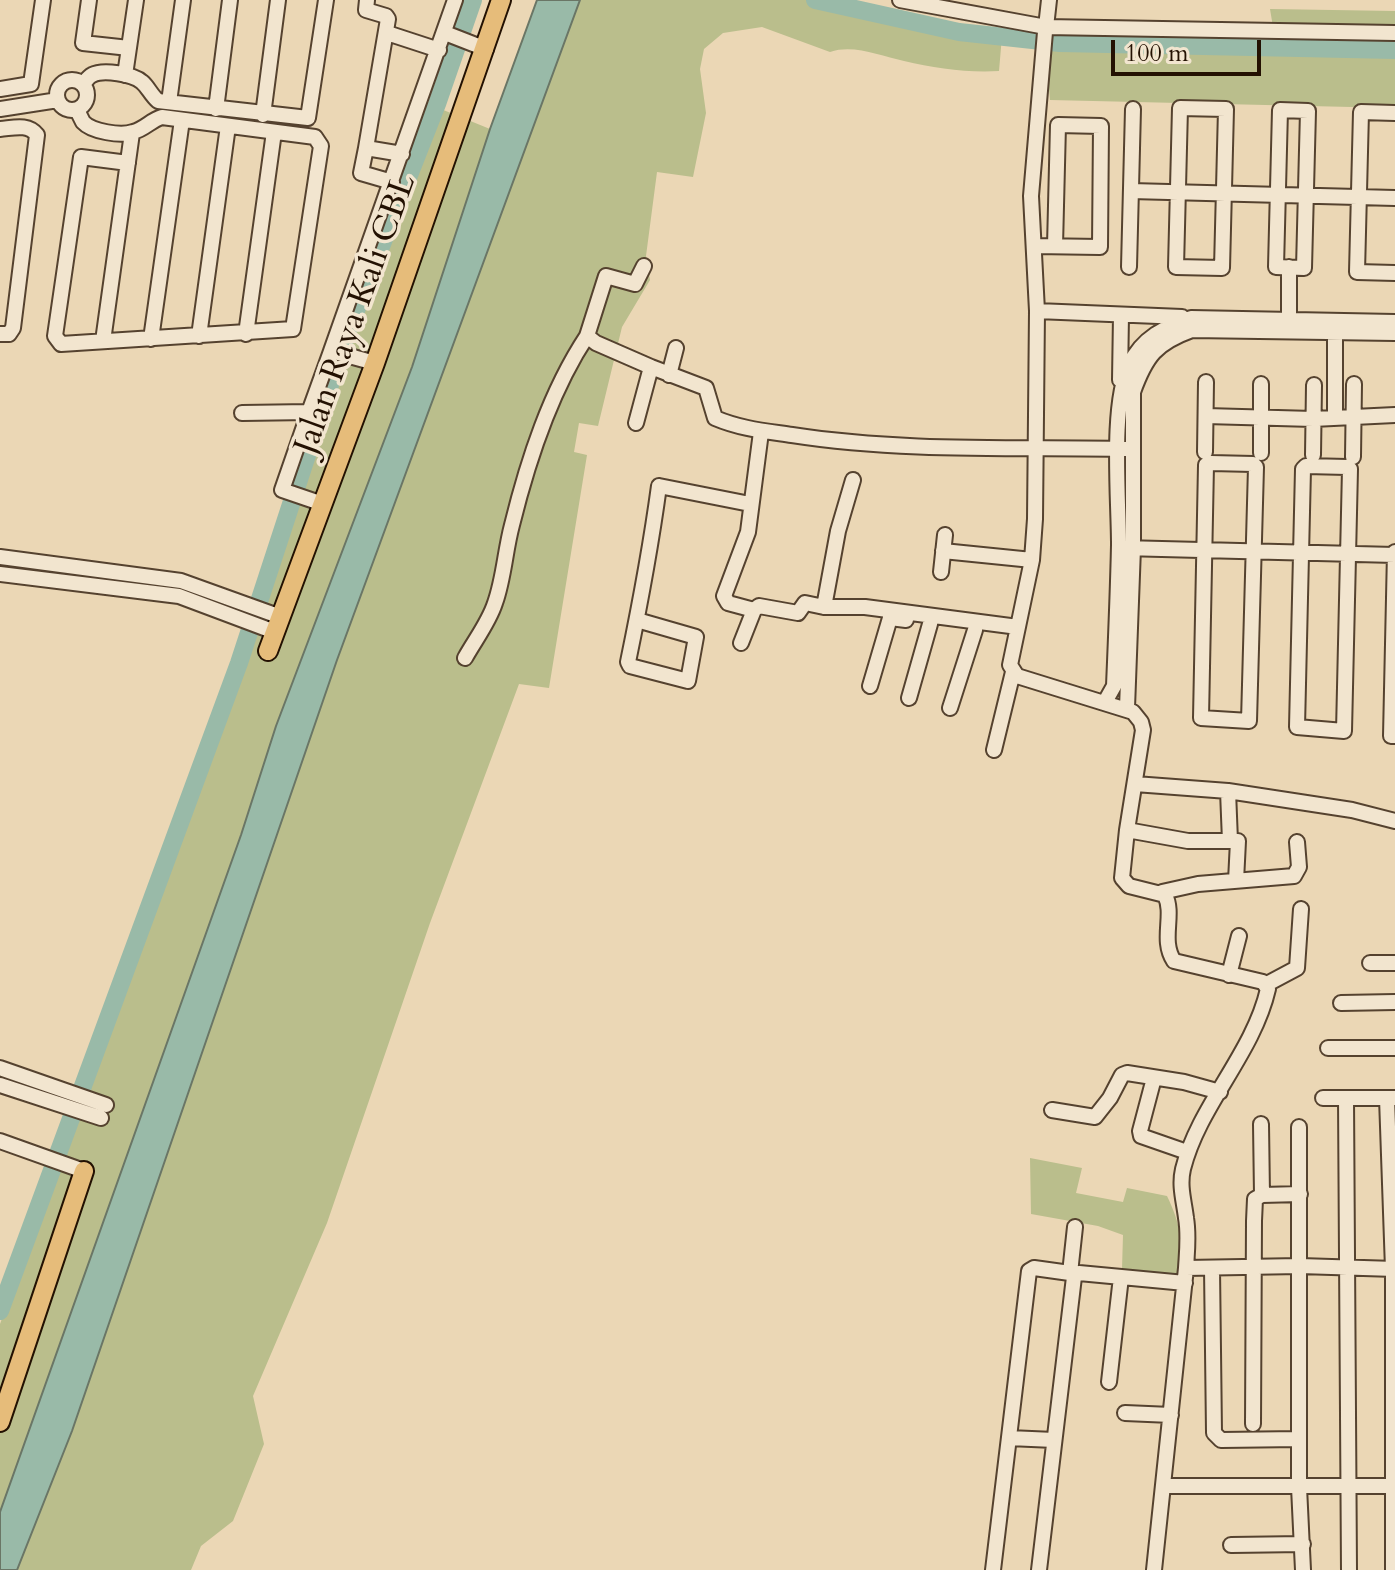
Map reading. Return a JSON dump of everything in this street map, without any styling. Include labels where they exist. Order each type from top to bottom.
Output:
[{"type":"main road","name":"Jalan Raya Kali CBL","points":[[268,651],[269,621],[323,504],[501,0]]},
{"type":"main road","points":[[0,1422],[75,1168]]},
{"type":"street","points":[[0,89],[31,84],[43,0]]},
{"type":"street","points":[[89,0],[83,43],[129,48]]},
{"type":"street","points":[[125,75],[136,0]]},
{"type":"street","points":[[169,102],[183,0]]},
{"type":"street","points":[[216,109],[230,0]]},
{"type":"street","points":[[263,115],[278,0]]},
{"type":"street","points":[[83,84],[92,75],[102,72],[125,75],[144,83],[158,101],[308,118],[326,0]]},
{"type":"street","points":[[367,0],[366,10],[387,17],[387,33],[361,173],[392,182]]},
{"type":"street","points":[[323,504],[282,490],[309,412],[338,353],[392,182],[446,34],[455,0]]},
{"type":"street","points":[[900,0],[1046,29],[1395,33]]},
{"type":"street","points":[[994,750],[1013,672],[1010,660],[1032,560],[1037,311],[1031,196],[1049,0]]},
{"type":"street","points":[[387,33],[439,50]]},
{"type":"street","points":[[446,34],[486,49]]},
{"type":"street","points":[[67,80],[83,84],[88,99],[84,106],[69,111],[58,100],[57,92],[67,80]]},
{"type":"street","points":[[0,109],[58,100]]},
{"type":"street","points":[[1180,108],[1226,109],[1224,193],[1222,268],[1176,267],[1180,108]]},
{"type":"street","points":[[1129,267],[1133,109]]},
{"type":"street","points":[[77,110],[84,123],[92,129],[132,133],[153,119],[162,117],[315,137],[321,146],[295,325],[289,331],[61,344],[55,336],[81,157],[128,163]]},
{"type":"street","points":[[1280,110],[1308,111],[1304,268],[1276,267],[1278,195],[1280,110]]},
{"type":"street","points":[[1395,113],[1361,112],[1357,272],[1395,273]]},
{"type":"street","points":[[151,339],[182,120]]},
{"type":"street","points":[[1035,246],[1100,247],[1101,126],[1058,125],[1055,246]]},
{"type":"street","points":[[199,336],[228,126]]},
{"type":"street","points":[[0,129],[25,127],[37,135],[13,328],[9,334],[0,334]]},
{"type":"street","points":[[246,334],[274,132]]},
{"type":"street","points":[[103,341],[132,133]]},
{"type":"street","points":[[366,148],[402,154]]},
{"type":"street","points":[[1131,191],[1395,198]]},
{"type":"street","points":[[465,658],[494,607],[504,573],[511,528],[532,454],[569,362],[587,336],[606,276],[635,284],[644,266]]},
{"type":"street","points":[[1289,267],[1289,324]]},
{"type":"street","points":[[1037,311],[1289,324],[1335,331],[1395,333]]},
{"type":"street","points":[[1121,315],[1120,392],[1126,450],[1127,708]]},
{"type":"street","points":[[1120,392],[1130,363],[1144,342],[1165,326],[1191,318]]},
{"type":"street","points":[[1126,450],[1133,392],[1142,368],[1152,351],[1172,337],[1192,330],[1395,322]]},
{"type":"street","points":[[1335,331],[1335,416]]},
{"type":"street","points":[[587,336],[596,343],[669,375],[706,388],[715,418],[735,427],[863,445],[1126,450]]},
{"type":"street","points":[[669,375],[676,348]]},
{"type":"street","points":[[338,353],[375,363]]},
{"type":"street","points":[[636,423],[651,367]]},
{"type":"street","points":[[1205,452],[1206,382]]},
{"type":"street","points":[[1261,384],[1261,453]]},
{"type":"street","points":[[1353,457],[1354,384]]},
{"type":"street","points":[[1313,455],[1314,385]]},
{"type":"street","points":[[242,413],[309,412]]},
{"type":"street","points":[[1206,416],[1313,419],[1395,415]]},
{"type":"street","points":[[754,610],[728,603],[724,596],[751,519],[750,504],[761,432]]},
{"type":"street","points":[[1253,464],[1256,467],[1254,551],[1249,721],[1201,718],[1206,465],[1253,464]]},
{"type":"street","points":[[1306,466],[1350,469],[1347,554],[1344,731],[1297,727],[1303,469],[1306,466]]},
{"type":"street","points":[[824,607],[838,531],[853,480]]},
{"type":"street","points":[[637,620],[696,637],[688,681],[629,665],[659,486],[750,504]]},
{"type":"street","points":[[941,572],[945,535]]},
{"type":"street","points":[[1126,548],[1395,554],[1391,736],[1395,736]]},
{"type":"street","points":[[1105,702],[1114,686],[1126,548]]},
{"type":"street","points":[[943,551],[1032,560]]},
{"type":"street","points":[[0,557],[181,581],[242,603],[269,621]]},
{"type":"street","points":[[108,587],[111,571]]},
{"type":"street","points":[[0,574],[179,596],[236,618],[269,621]]},
{"type":"street","points":[[741,643],[754,610],[759,606],[800,613],[805,603],[824,607],[865,607],[1017,632]]},
{"type":"street","points":[[870,686],[890,618],[975,630],[1017,632]]},
{"type":"street","points":[[909,698],[930,624]]},
{"type":"street","points":[[950,708],[975,630]]},
{"type":"street","points":[[1013,672],[1017,676],[1127,708],[1141,722],[1143,730],[1122,878],[1129,886],[1162,892],[1198,884],[1294,876],[1299,867],[1297,842]]},
{"type":"street","points":[[1135,784],[1228,791],[1352,810],[1395,821]]},
{"type":"street","points":[[1228,791],[1230,841]]},
{"type":"street","points":[[1127,830],[1188,841],[1238,841],[1236,881]]},
{"type":"street","points":[[1162,892],[1168,902],[1167,941],[1174,961],[1267,984],[1297,968],[1301,909]]},
{"type":"street","points":[[1229,975],[1239,936]]},
{"type":"street","points":[[1370,963],[1395,963]]},
{"type":"street","points":[[1154,1570],[1186,1275],[1187,1220],[1180,1182],[1187,1152],[1262,1006],[1268,992],[1267,984]]},
{"type":"street","points":[[1341,1003],[1395,1002]]},
{"type":"street","points":[[1328,1048],[1395,1048]]},
{"type":"street","points":[[0,1068],[66,1091],[96,1109],[61,1106],[0,1085]]},
{"type":"street","points":[[1052,1110],[1092,1118],[1102,1110],[1123,1074],[1184,1082],[1220,1092]]},
{"type":"street","points":[[1154,1078],[1141,1136],[1187,1152]]},
{"type":"street","points":[[1323,1098],[1391,1098],[1393,1570]]},
{"type":"street","points":[[1346,1098],[1349,1570]]},
{"type":"street","points":[[1261,1124],[1262,1195]]},
{"type":"street","points":[[1299,1127],[1299,1487],[1303,1570]]},
{"type":"street","points":[[0,1141],[75,1168]]},
{"type":"street","points":[[1253,1424],[1255,1199],[1262,1195],[1300,1194]]},
{"type":"street","points":[[1039,1570],[1074,1273],[1075,1227]]},
{"type":"street","points":[[993,1570],[1029,1271],[1034,1268],[1121,1277],[1186,1275],[1212,1268],[1254,1266],[1394,1269]]},
{"type":"street","points":[[1212,1268],[1214,1433],[1221,1440],[1299,1439]]},
{"type":"street","points":[[1109,1382],[1121,1277]]},
{"type":"street","points":[[1125,1413],[1171,1415]]},
{"type":"street","points":[[1009,1438],[1054,1440]]},
{"type":"street","points":[[1163,1486],[1394,1486]]},
{"type":"street","points":[[1231,1545],[1303,1544]]},
{"type":"green space","points":[[580,0],[815,0],[959,32],[1002,36],[999,71],[939,68],[858,50],[830,52],[762,27],[723,33],[704,49],[700,69],[706,113],[693,177],[657,172],[646,256],[650,280],[622,327],[598,426],[579,423],[574,452],[587,455],[549,688],[519,684],[430,923],[327,1223],[253,1396],[264,1444],[233,1521],[201,1546],[191,1570],[17,1570],[72,1431],[337,660]]},
{"type":"green space","points":[[1270,9],[1395,11],[1395,33],[1274,33]]},
{"type":"green space","points":[[1045,41],[1395,49],[1395,108],[1050,100]]},
{"type":"green space","points":[[436,107],[490,129],[412,367],[276,726],[241,835],[0,1512],[0,1324]]},
{"type":"green space","points":[[1030,1158],[1082,1168],[1076,1193],[1123,1202],[1127,1188],[1167,1196],[1180,1235],[1178,1277],[1122,1269],[1123,1235],[1098,1226],[1031,1214]]},
{"type":"shaded area","points":[[537,0],[580,0],[337,660],[72,1431],[17,1570],[0,1570],[0,1512],[241,835],[276,726],[412,367],[490,129]]},
{"type":"waterway","points":[[0,1311],[239,663],[346,336],[437,104],[473,0]]},
{"type":"waterway","points":[[815,0],[959,32],[1060,43],[1395,50]]}]
